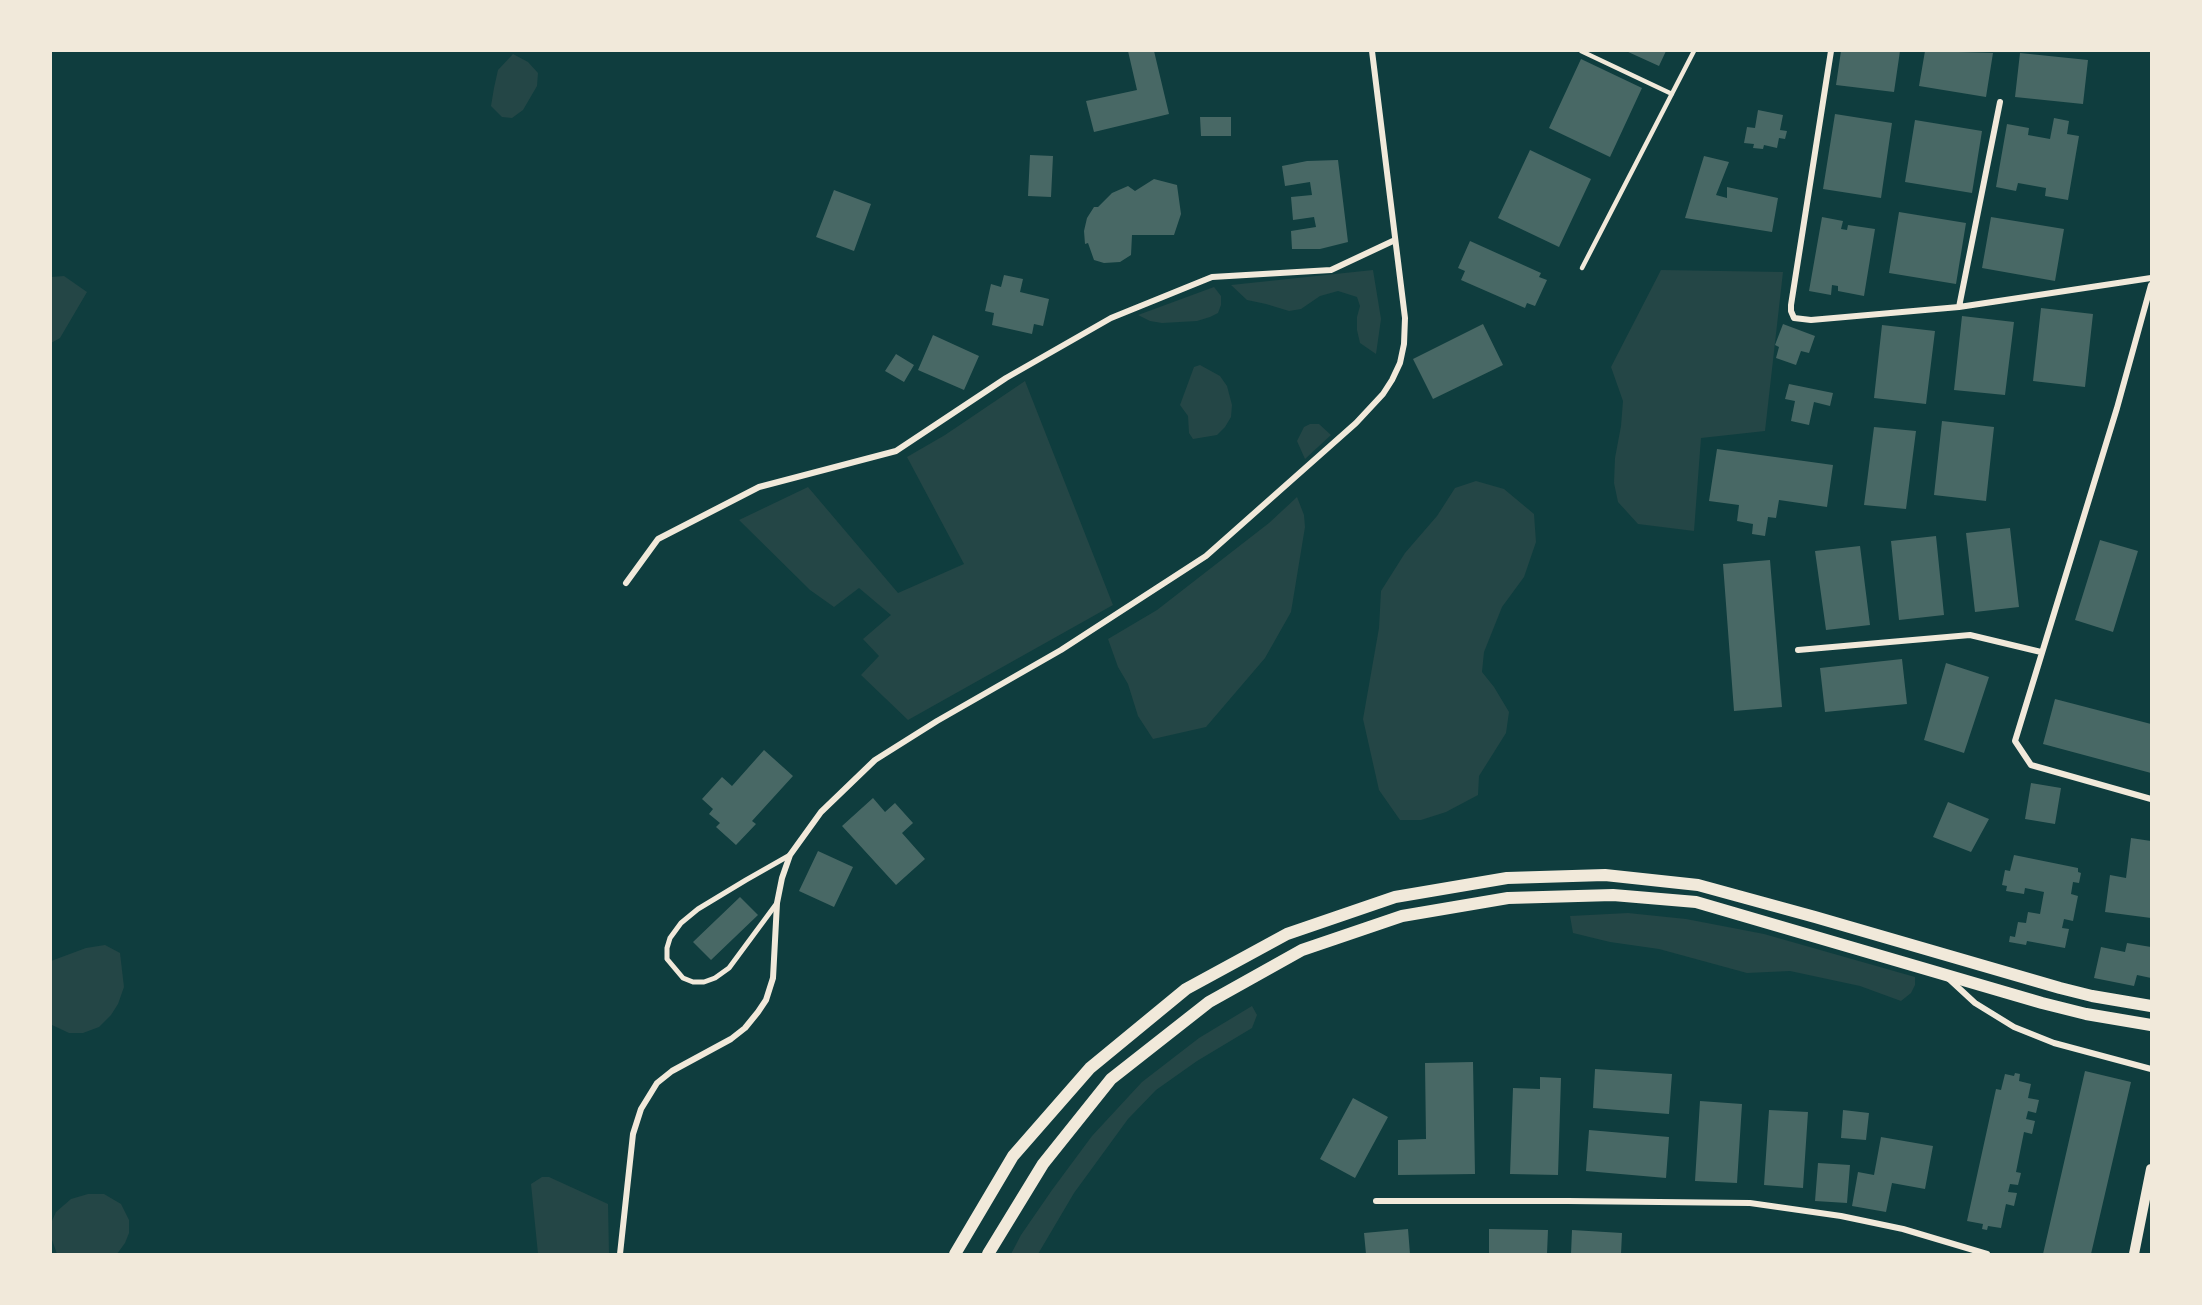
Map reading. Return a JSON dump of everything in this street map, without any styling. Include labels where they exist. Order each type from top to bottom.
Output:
[{"type":"main road","points":[[956,1254],[1013,1156],[1090,1068],[1186,989],[1287,934],[1395,897],[1518,878],[1605,875],[1698,885],[2060,988],[2151,1006]]},
{"type":"main road","points":[[988,1254],[1043,1164],[1112,1079],[1209,1002],[1302,950],[1402,916],[1508,898],[1613,895],[1696,902],[2075,1011],[2151,1025]]},
{"type":"street","points":[[620,1254],[633,1134],[641,1109],[657,1083],[672,1071],[732,1039],[746,1028],[766,1000],[773,978],[777,903],[782,878],[790,855],[821,812],[875,760],[937,721],[1061,650],[1206,556],[1356,423],[1383,394],[1392,380],[1400,363],[1404,344],[1405,318],[1381,106],[1372,51]]},
{"type":"street","points":[[1831,51],[1791,305],[1794,318],[1811,321],[1959,307],[2151,278]]},
{"type":"street","points":[[1959,307],[2000,102]]},
{"type":"street","points":[[626,583],[658,539],[759,487],[896,451],[1006,378],[1111,318],[1212,277],[1331,270],[1395,240]]},
{"type":"street","points":[[2151,285],[2117,408],[2015,741],[2031,765],[2151,799]]},
{"type":"street","points":[[1798,650],[1971,635],[2042,652]]},
{"type":"street","points":[[777,903],[729,968],[715,978],[704,982],[693,982],[683,978],[667,959],[670,938],[689,916],[746,879],[790,855]]},
{"type":"street","points":[[1942,973],[1975,1003],[2014,1027],[2054,1043],[2151,1069]]},
{"type":"street","points":[[2133,1254],[2151,1169]]},
{"type":"street","points":[[1376,1202],[1750,1203],[1841,1215],[1903,1229],[1987,1254]]},
{"type":"lane","points":[[1581,51],[1672,94]]},
{"type":"lane","points":[[1582,268],[1694,51]]},
{"type":"shaded area","points":[[513,54],[528,62],[538,73],[537,86],[523,110],[512,118],[502,117],[491,106],[498,70]]},
{"type":"shaded area","points":[[1373,270],[1381,319],[1376,354],[1360,343],[1357,317],[1360,306],[1357,297],[1338,291],[1320,296],[1301,309],[1289,311],[1247,300],[1231,285]]},
{"type":"shaded area","points":[[1661,270],[1783,272],[1765,431],[1701,438],[1694,531],[1638,524],[1618,502],[1614,483],[1623,401],[1611,367]]},
{"type":"shaded area","points":[[64,276],[87,292],[60,338],[51,343],[51,277]]},
{"type":"shaded area","points":[[1214,287],[1221,296],[1221,305],[1218,313],[1210,317],[1197,321],[1162,323],[1150,321],[1138,315]]},
{"type":"shaded area","points":[[1200,365],[1220,376],[1227,386],[1232,405],[1231,417],[1217,435],[1193,439],[1189,433],[1188,416],[1180,405],[1194,367]]},
{"type":"shaded area","points":[[1025,381],[1113,605],[908,720],[861,675],[879,656],[863,639],[891,615],[859,588],[834,607],[810,590],[739,520],[808,487],[898,593],[964,564],[907,457],[945,435]]},
{"type":"shaded area","points":[[1319,424],[1331,435],[1305,459],[1297,441],[1304,427]]},
{"type":"shaded area","points":[[1476,481],[1504,489],[1534,514],[1536,542],[1524,577],[1502,607],[1484,652],[1482,672],[1509,712],[1506,733],[1479,776],[1478,795],[1446,812],[1421,820],[1400,820],[1379,790],[1363,719],[1379,628],[1381,591],[1405,553],[1437,516],[1455,488]]},
{"type":"shaded area","points":[[1297,497],[1304,515],[1305,527],[1291,612],[1265,658],[1206,727],[1153,739],[1138,716],[1128,684],[1118,667],[1108,639],[1157,610],[1269,523]]},
{"type":"shaded area","points":[[1628,913],[1686,919],[1764,934],[1915,977],[1915,985],[1911,993],[1901,1001],[1860,986],[1790,971],[1747,973],[1659,949],[1610,942],[1573,933],[1570,916]]},
{"type":"shaded area","points":[[105,945],[120,953],[124,987],[111,1015],[99,1027],[83,1033],[69,1033],[52,1025],[51,961],[86,948]]},
{"type":"shaded area","points":[[1252,1006],[1257,1015],[1252,1028],[1197,1061],[1156,1090],[1128,1119],[1074,1193],[1038,1254],[1011,1254],[1021,1235],[1092,1136],[1142,1082],[1199,1038]]},
{"type":"shaded area","points":[[542,1177],[549,1177],[608,1204],[609,1254],[538,1254],[531,1184]]},
{"type":"shaded area","points":[[88,1194],[104,1194],[121,1204],[129,1220],[129,1233],[125,1243],[117,1254],[57,1254],[51,1237],[52,1221],[56,1212],[71,1199]]},
{"type":"building","points":[[1128,51],[1154,51],[1169,114],[1094,132],[1086,101],[1137,90]]},
{"type":"building","points":[[1626,51],[1666,51],[1659,66]]},
{"type":"building","points":[[1841,51],[1900,51],[1894,92],[1836,85]]},
{"type":"building","points":[[1925,51],[1993,53],[1986,97],[1919,86]]},
{"type":"building","points":[[2020,53],[2088,60],[2083,104],[2015,97]]},
{"type":"building","points":[[1581,59],[1642,88],[1610,157],[1549,128]]},
{"type":"building","points":[[1758,110],[1783,115],[1780,130],[1787,131],[1785,139],[1779,138],[1777,148],[1764,145],[1763,149],[1753,148],[1754,144],[1744,143],[1747,127],[1755,128]]},
{"type":"building","points":[[1835,114],[1892,123],[1881,198],[1823,189]]},
{"type":"building","points":[[1200,117],[1231,117],[1231,136],[1201,136]]},
{"type":"building","points":[[2054,118],[2069,121],[2067,134],[2079,136],[2068,200],[2045,196],[2046,188],[2018,183],[2016,191],[1996,187],[2007,124],[2029,128],[2028,135],[2050,139]]},
{"type":"building","points":[[1915,120],[1982,131],[1972,193],[1905,182]]},
{"type":"building","points":[[1530,150],[1591,179],[1559,247],[1498,218]]},
{"type":"building","points":[[1030,155],[1053,156],[1051,197],[1028,196]]},
{"type":"building","points":[[1704,156],[1729,162],[1716,195],[1727,198],[1727,187],[1778,198],[1772,232],[1685,218]]},
{"type":"building","points":[[1338,160],[1348,242],[1320,249],[1292,249],[1291,231],[1316,227],[1314,217],[1293,220],[1291,197],[1312,195],[1310,182],[1285,186],[1282,166],[1307,161]]},
{"type":"building","points":[[1154,179],[1177,185],[1181,214],[1174,235],[1132,235],[1131,255],[1120,262],[1104,263],[1094,260],[1088,243],[1085,244],[1084,231],[1087,218],[1094,207],[1098,207],[1112,193],[1128,186],[1135,191]]},
{"type":"building","points":[[834,190],[871,204],[854,251],[816,237]]},
{"type":"building","points":[[1899,212],[1966,223],[1956,284],[1889,273]]},
{"type":"building","points":[[1822,217],[1843,221],[1841,229],[1847,230],[1848,225],[1875,229],[1864,296],[1838,291],[1838,286],[1832,285],[1831,295],[1809,291]]},
{"type":"building","points":[[1991,217],[2064,229],[2055,281],[1982,268]]},
{"type":"building","points":[[1470,241],[1541,273],[1539,277],[1547,280],[1535,306],[1527,303],[1525,308],[1461,280],[1465,271],[1458,268]]},
{"type":"building","points":[[1004,275],[1023,279],[1020,292],[1049,299],[1043,326],[1034,324],[1032,334],[992,325],[994,313],[985,311],[991,284],[1001,287]]},
{"type":"building","points":[[2041,308],[2093,314],[2085,387],[2033,381]]},
{"type":"building","points":[[1962,316],[2014,322],[2005,395],[1954,390]]},
{"type":"building","points":[[1483,324],[1503,365],[1433,399],[1413,359]]},
{"type":"building","points":[[1783,324],[1815,336],[1809,353],[1801,351],[1796,365],[1776,358],[1779,347],[1775,345]]},
{"type":"building","points":[[1882,325],[1935,331],[1926,404],[1874,398]]},
{"type":"building","points":[[933,335],[979,356],[964,390],[918,370]]},
{"type":"building","points":[[896,354],[914,365],[904,382],[885,371]]},
{"type":"building","points":[[1789,384],[1833,393],[1830,406],[1814,402],[1809,425],[1791,421],[1795,401],[1785,399]]},
{"type":"building","points":[[1942,421],[1994,427],[1986,501],[1934,495]]},
{"type":"building","points":[[1874,427],[1916,431],[1906,509],[1864,505]]},
{"type":"building","points":[[1717,449],[1833,465],[1827,507],[1779,500],[1776,518],[1768,517],[1765,536],[1752,534],[1753,524],[1737,521],[1739,505],[1709,501]]},
{"type":"building","points":[[2010,528],[2019,607],[1975,612],[1966,533]]},
{"type":"building","points":[[1936,536],[1944,615],[1899,620],[1891,541]]},
{"type":"building","points":[[2100,540],[2138,551],[2113,632],[2075,620]]},
{"type":"building","points":[[1860,546],[1870,625],[1826,630],[1815,551]]},
{"type":"building","points":[[1770,560],[1782,707],[1734,711],[1723,564]]},
{"type":"building","points":[[1902,659],[1907,704],[1825,712],[1820,668]]},
{"type":"building","points":[[1946,663],[1989,677],[1964,753],[1924,740]]},
{"type":"building","points":[[2055,699],[2151,724],[2151,773],[2043,744]]},
{"type":"building","points":[[764,750],[793,776],[752,821],[756,824],[736,845],[716,827],[720,823],[709,814],[713,809],[702,799],[722,777],[732,786]]},
{"type":"building","points":[[2031,783],[2061,788],[2055,824],[2025,819]]},
{"type":"building","points":[[873,798],[885,812],[895,803],[913,823],[902,833],[925,859],[896,885],[842,826]]},
{"type":"building","points":[[1948,802],[1989,819],[1971,852],[1933,837]]},
{"type":"building","points":[[2131,838],[2151,841],[2151,918],[2105,912],[2110,875],[2126,878]]},
{"type":"building","points":[[818,851],[853,867],[834,907],[799,891]]},
{"type":"building","points":[[2014,855],[2078,868],[2078,872],[2081,873],[2079,883],[2073,882],[2071,894],[2078,896],[2073,921],[2064,919],[2062,928],[2069,929],[2065,948],[2027,941],[2026,945],[2009,942],[2010,936],[2015,937],[2018,922],[2026,923],[2028,912],[2040,914],[2044,892],[2025,888],[2024,894],[2006,891],[2007,886],[2002,885],[2005,870],[2010,871]]},
{"type":"building","points":[[740,897],[758,915],[711,960],[693,942]]},
{"type":"building","points":[[2127,943],[2151,947],[2151,978],[2137,975],[2134,986],[2094,978],[2101,947],[2125,952]]},
{"type":"building","points":[[1473,1062],[1475,1174],[1398,1175],[1398,1140],[1426,1139],[1425,1063]]},
{"type":"building","points":[[1595,1069],[1672,1074],[1669,1114],[1593,1108]]},
{"type":"building","points":[[2085,1071],[2131,1082],[2091,1254],[2043,1254]]},
{"type":"building","points":[[2015,1073],[2020,1074],[2019,1081],[2031,1084],[2028,1098],[2039,1100],[2036,1113],[2028,1111],[2026,1119],[2035,1121],[2032,1134],[2024,1132],[2016,1172],[2021,1173],[2018,1185],[2010,1184],[2008,1192],[2017,1193],[2014,1206],[2006,1204],[2001,1228],[1988,1226],[1987,1230],[1982,1229],[1983,1224],[1967,1221],[1996,1089],[2001,1090],[2005,1074],[2014,1076]]},
{"type":"building","points":[[1540,1077],[1561,1078],[1558,1175],[1510,1174],[1513,1088],[1540,1089]]},
{"type":"building","points":[[1353,1098],[1388,1117],[1355,1178],[1320,1159]]},
{"type":"building","points":[[1700,1101],[1742,1104],[1737,1183],[1695,1181]]},
{"type":"building","points":[[1769,1110],[1808,1112],[1803,1188],[1764,1185]]},
{"type":"building","points":[[1843,1110],[1869,1113],[1866,1140],[1841,1138]]},
{"type":"building","points":[[1589,1130],[1669,1137],[1666,1178],[1586,1171]]},
{"type":"building","points":[[1881,1137],[1933,1146],[1925,1189],[1892,1183],[1886,1212],[1852,1206],[1858,1172],[1874,1175]]},
{"type":"building","points":[[1818,1163],[1850,1165],[1847,1203],[1815,1201]]},
{"type":"building","points":[[1408,1229],[1410,1254],[1366,1254],[1364,1233]]},
{"type":"building","points":[[1489,1229],[1548,1230],[1547,1254],[1489,1254]]},
{"type":"building","points":[[1572,1230],[1622,1233],[1621,1254],[1571,1254]]}]
